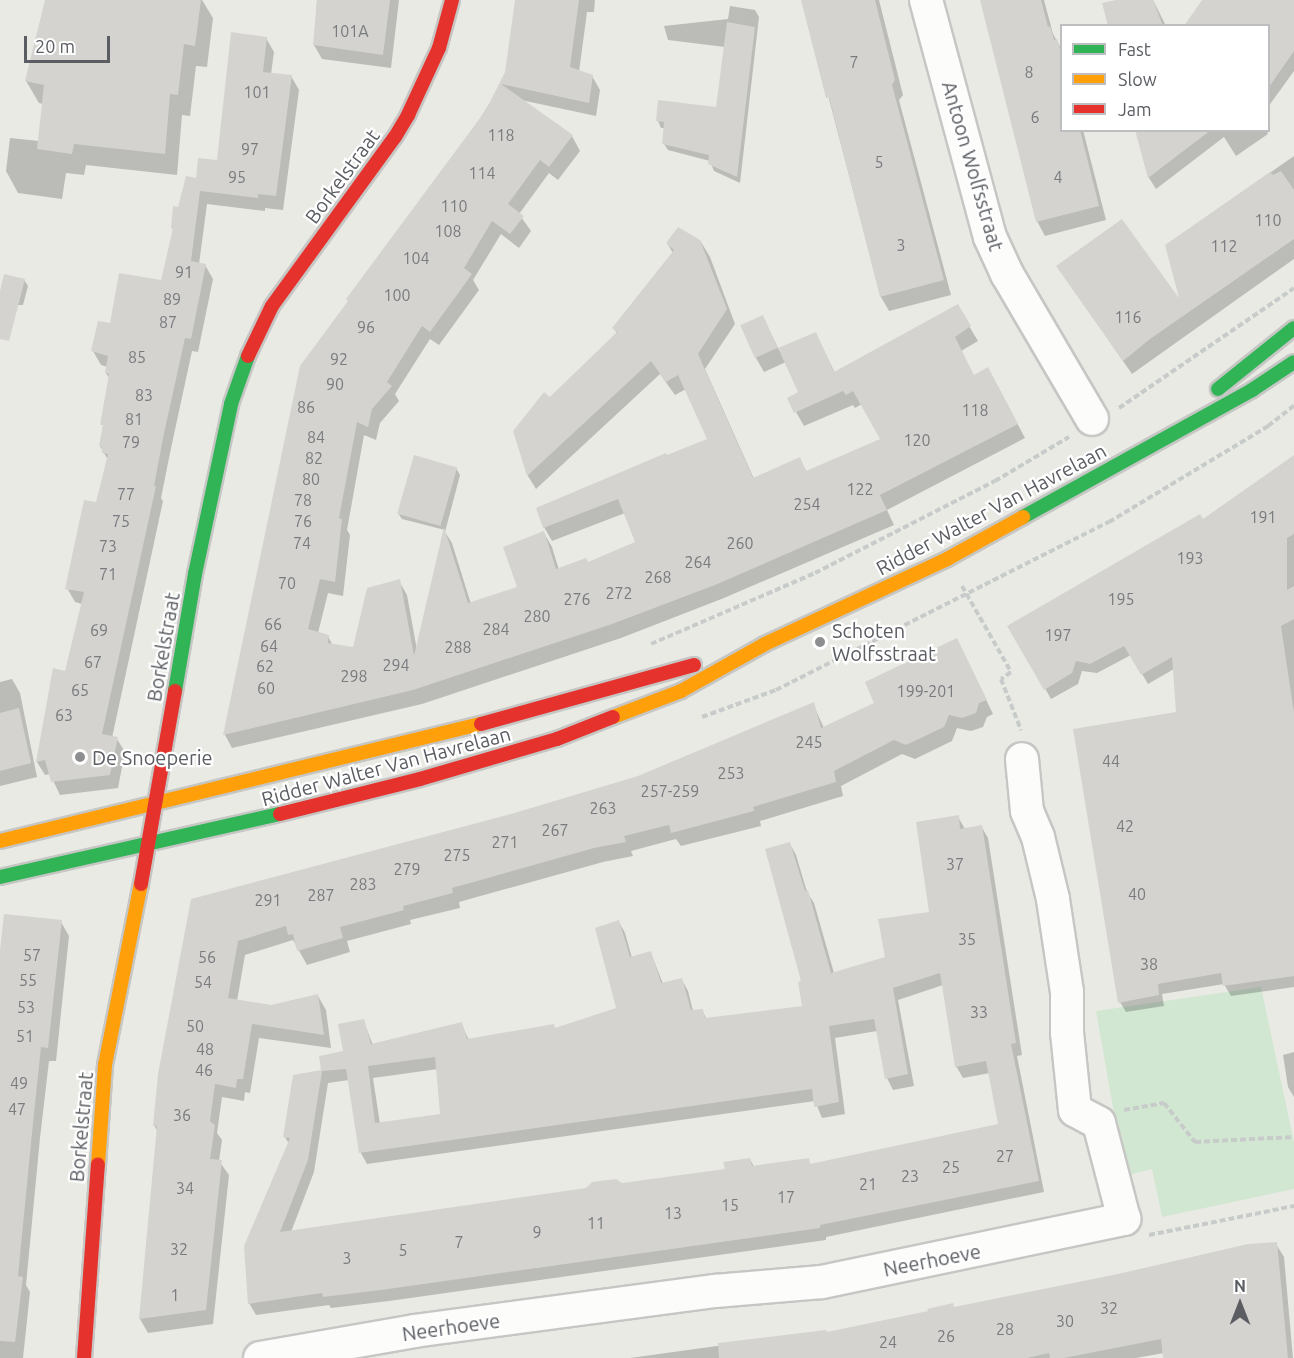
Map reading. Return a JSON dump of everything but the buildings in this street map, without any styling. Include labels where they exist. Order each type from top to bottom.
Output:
[{"type":"main road","name":"Borkelstraat","points":[[84,1358],[105,1065],[156,805],[195,574],[231,404],[255,338],[272,306],[395,137],[425,83],[439,48],[452,0]]},
{"type":"main road","name":"Ridder Walter Van Havrelaan","points":[[1136,453],[1294,328]]},
{"type":"main road","name":"Ridder Walter Van Havrelaan","points":[[0,877],[236,826],[409,782],[557,739],[681,691],[765,644],[947,559],[1252,390],[1294,362]]},
{"type":"main road","name":"Ridder Walter Van Havrelaan","points":[[0,841],[156,805],[590,696],[765,644]]},
{"type":"street","name":"Antoon Wolfsstraat","points":[[926,0],[990,237],[1007,274],[1092,422]]},
{"type":"street","name":"Neerhoeve","points":[[260,1358],[414,1331],[715,1291],[822,1282],[1124,1219],[1099,1123],[1075,1110],[1066,1033],[1067,992],[1062,957],[1048,878],[1038,837],[1027,812],[1022,759]]},
{"type":"path","points":[[645,646],[815,573],[995,481],[1092,422],[1294,288]]},
{"type":"path","points":[[947,559],[1011,672],[1001,679],[1021,727],[1022,759]]},
{"type":"path","points":[[1084,1116],[1164,1103],[1195,1142],[1294,1137]]},
{"type":"path","points":[[1145,1236],[1294,1206]]},
{"type":"green space","points":[[1261,987],[1294,1142],[1294,1189],[1162,1217],[1152,1169],[1125,1176],[1096,1011]]},
{"type":"traffic: fast","points":[[1218,389],[1294,328]]},
{"type":"traffic: fast","points":[[175,691],[195,574],[231,404],[248,356]]},
{"type":"traffic: fast","points":[[1023,517],[1252,390],[1294,362]]},
{"type":"traffic: fast","points":[[0,877],[280,814]]},
{"type":"traffic: slow","points":[[613,717],[681,691],[765,644],[947,559],[1023,517]]},
{"type":"traffic: slow","points":[[0,841],[481,724]]},
{"type":"traffic: slow","points":[[98,1165],[105,1065],[141,884]]},
{"type":"traffic: jam","points":[[248,356],[272,306],[395,137],[408,115],[439,48],[452,0]]},
{"type":"traffic: jam","points":[[481,724],[694,665]]},
{"type":"traffic: jam","points":[[141,884],[175,691]]},
{"type":"traffic: jam","points":[[280,814],[420,779],[557,739],[613,717]]},
{"type":"traffic: jam","points":[[84,1358],[98,1165]]},
{"type":"place","name":"Schoten Wolfsstraat","points":[[820,642]]},
{"type":"place","name":"De Snoeperie","points":[[80,757]]}]
